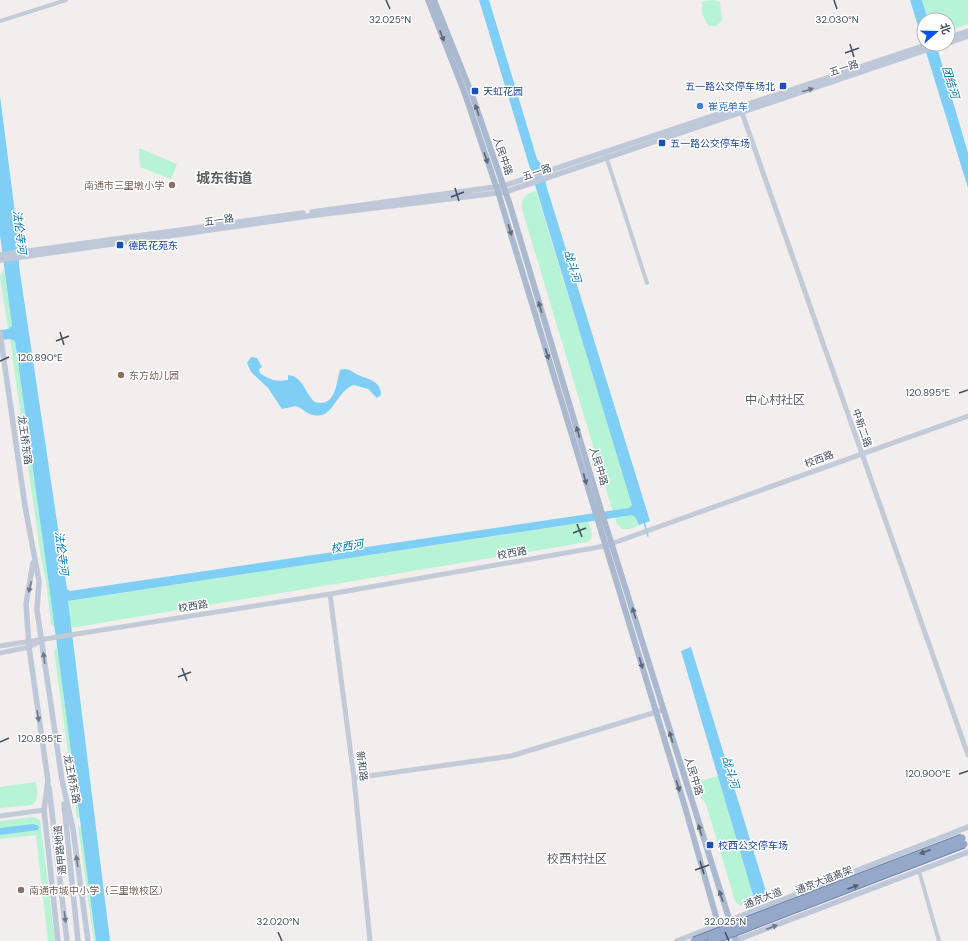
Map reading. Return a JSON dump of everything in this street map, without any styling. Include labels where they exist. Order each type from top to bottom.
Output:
[{"type":"highway","name":"通京大道高架","points":[[694,941],[963,841],[712,941]]},
{"type":"main road","name":"人民中路","points":[[428,0],[501,189],[594,511],[656,712],[723,941]]},
{"type":"main road","name":"人民中路","points":[[434,0],[471,92],[735,941]]},
{"type":"main road","points":[[956,35],[968,31]]},
{"type":"main road","points":[[956,40],[968,36]]},
{"type":"main road","name":"五一路","points":[[546,176],[605,152],[916,52]]},
{"type":"main road","name":"五一路","points":[[1,257],[501,189],[546,176],[741,109]]},
{"type":"main road","name":"龙王桥东路","points":[[0,334],[32,549],[39,582],[38,610],[42,640],[62,780],[73,829],[88,941]]},
{"type":"main road","name":"龙王桥东路","points":[[32,549],[33,568],[26,604],[29,647],[48,781],[44,810],[58,941]]},
{"type":"main road","name":"通甲路地道","points":[[62,780],[78,941]]},
{"type":"main road","name":"通甲路地道","points":[[48,781],[68,941]]},
{"type":"main road","name":"通京大道","points":[[677,941],[968,827]]},
{"type":"main road","points":[[735,941],[968,852]]},
{"type":"street","points":[[0,21],[66,0]]},
{"type":"street","name":"中新二路","points":[[741,109],[968,755]]},
{"type":"street","points":[[605,152],[647,283]]},
{"type":"street","name":"校西路","points":[[0,646],[29,640],[42,640],[76,635],[330,594],[605,546],[968,416]]},
{"type":"street","name":"新和路","points":[[330,594],[354,778],[370,941]]},
{"type":"street","name":"校西路","points":[[0,652],[29,647],[42,640]]},
{"type":"street","points":[[354,778],[511,756],[663,710]]},
{"type":"street","points":[[0,816],[44,810]]},
{"type":"street","points":[[919,871],[939,941]]},
{"type":"green space","points":[[714,0],[720,2],[722,21],[716,26],[709,26],[702,14],[702,1]]},
{"type":"green space","points":[[922,0],[968,0],[968,24],[956,28],[956,12],[926,12]]},
{"type":"green space","points":[[139,148],[177,164],[171,179],[140,167]]},
{"type":"green space","points":[[536,191],[639,525],[630,529],[622,529],[616,522],[522,209],[524,197]]},
{"type":"green space","points":[[4,268],[12,326],[8,329],[0,277]]},
{"type":"green space","points":[[10,339],[15,341],[55,628],[51,624],[46,580],[41,558]]},
{"type":"green space","points":[[588,522],[592,536],[587,542],[70,628],[67,602],[69,601]]},
{"type":"green space","points":[[57,647],[80,817],[77,819],[54,651]]},
{"type":"green space","points":[[718,776],[755,902],[740,906],[735,901],[706,804],[700,796],[697,782]]},
{"type":"green space","points":[[36,782],[37,797],[35,803],[32,805],[0,808],[0,787]]},
{"type":"green space","points":[[34,817],[40,820],[55,941],[48,941],[36,835],[0,839],[0,821]]},
{"type":"green space","points":[[78,826],[82,828],[96,941],[94,941]]},
{"type":"water","points":[[479,0],[489,0],[537,159],[542,165],[547,188],[650,521],[639,525],[636,518],[632,515],[68,601],[110,941],[96,941],[15,341],[10,339],[0,340],[0,330],[8,329],[12,326],[0,235],[0,96],[19,244],[19,266],[67,589],[70,591],[629,508],[632,505]]},
{"type":"water","points":[[910,0],[922,0],[926,12],[916,12],[916,19]]},
{"type":"water","points":[[926,52],[938,52],[968,153],[968,188]]},
{"type":"water","points":[[251,357],[257,358],[262,367],[259,369],[260,373],[273,380],[284,381],[288,380],[288,375],[293,376],[300,382],[315,402],[322,403],[331,398],[336,387],[340,370],[343,369],[350,370],[373,381],[379,387],[381,395],[377,398],[368,389],[354,385],[343,392],[326,413],[320,415],[313,415],[296,406],[282,409],[268,388],[251,372],[247,363]]},
{"type":"water","points":[[691,647],[768,898],[755,902],[681,651]]},
{"type":"water","points":[[33,824],[39,826],[38,830],[0,835],[0,828]]},
{"type":"waterway","name":"战斗河","points":[[644,522],[648,536]]},
{"type":"place","name":"五一路公交停车场北","points":[[783,86]]},
{"type":"place","name":"天虹花园","points":[[475,91]]},
{"type":"place","name":"崔克单车","points":[[700,106]]},
{"type":"place","name":"五一路公交停车场","points":[[662,143]]},
{"type":"place","name":"南通市三里墩小学","points":[[172,185]]},
{"type":"place","name":"德民花苑东","points":[[120,245]]},
{"type":"place","name":"东方幼儿园","points":[[121,375]]},
{"type":"place","name":"校西公交停车场","points":[[710,845]]},
{"type":"place","name":"南通市城中小学（三里墩校区）","points":[[21,890]]},
{"type":"district","name":"城东街道","points":[[224,178]]},
{"type":"district","name":"中心村社区","points":[[775,400]]},
{"type":"district","name":"校西村社区","points":[[577,859]]},
{"type":"water label","name":"团结河","points":[[951,82]]},
{"type":"water label","name":"法伦寺河","points":[[20,232]]},
{"type":"water label","name":"校西河","points":[[347,546]]},
{"type":"water label","name":"法伦寺河","points":[[62,553]]}]
